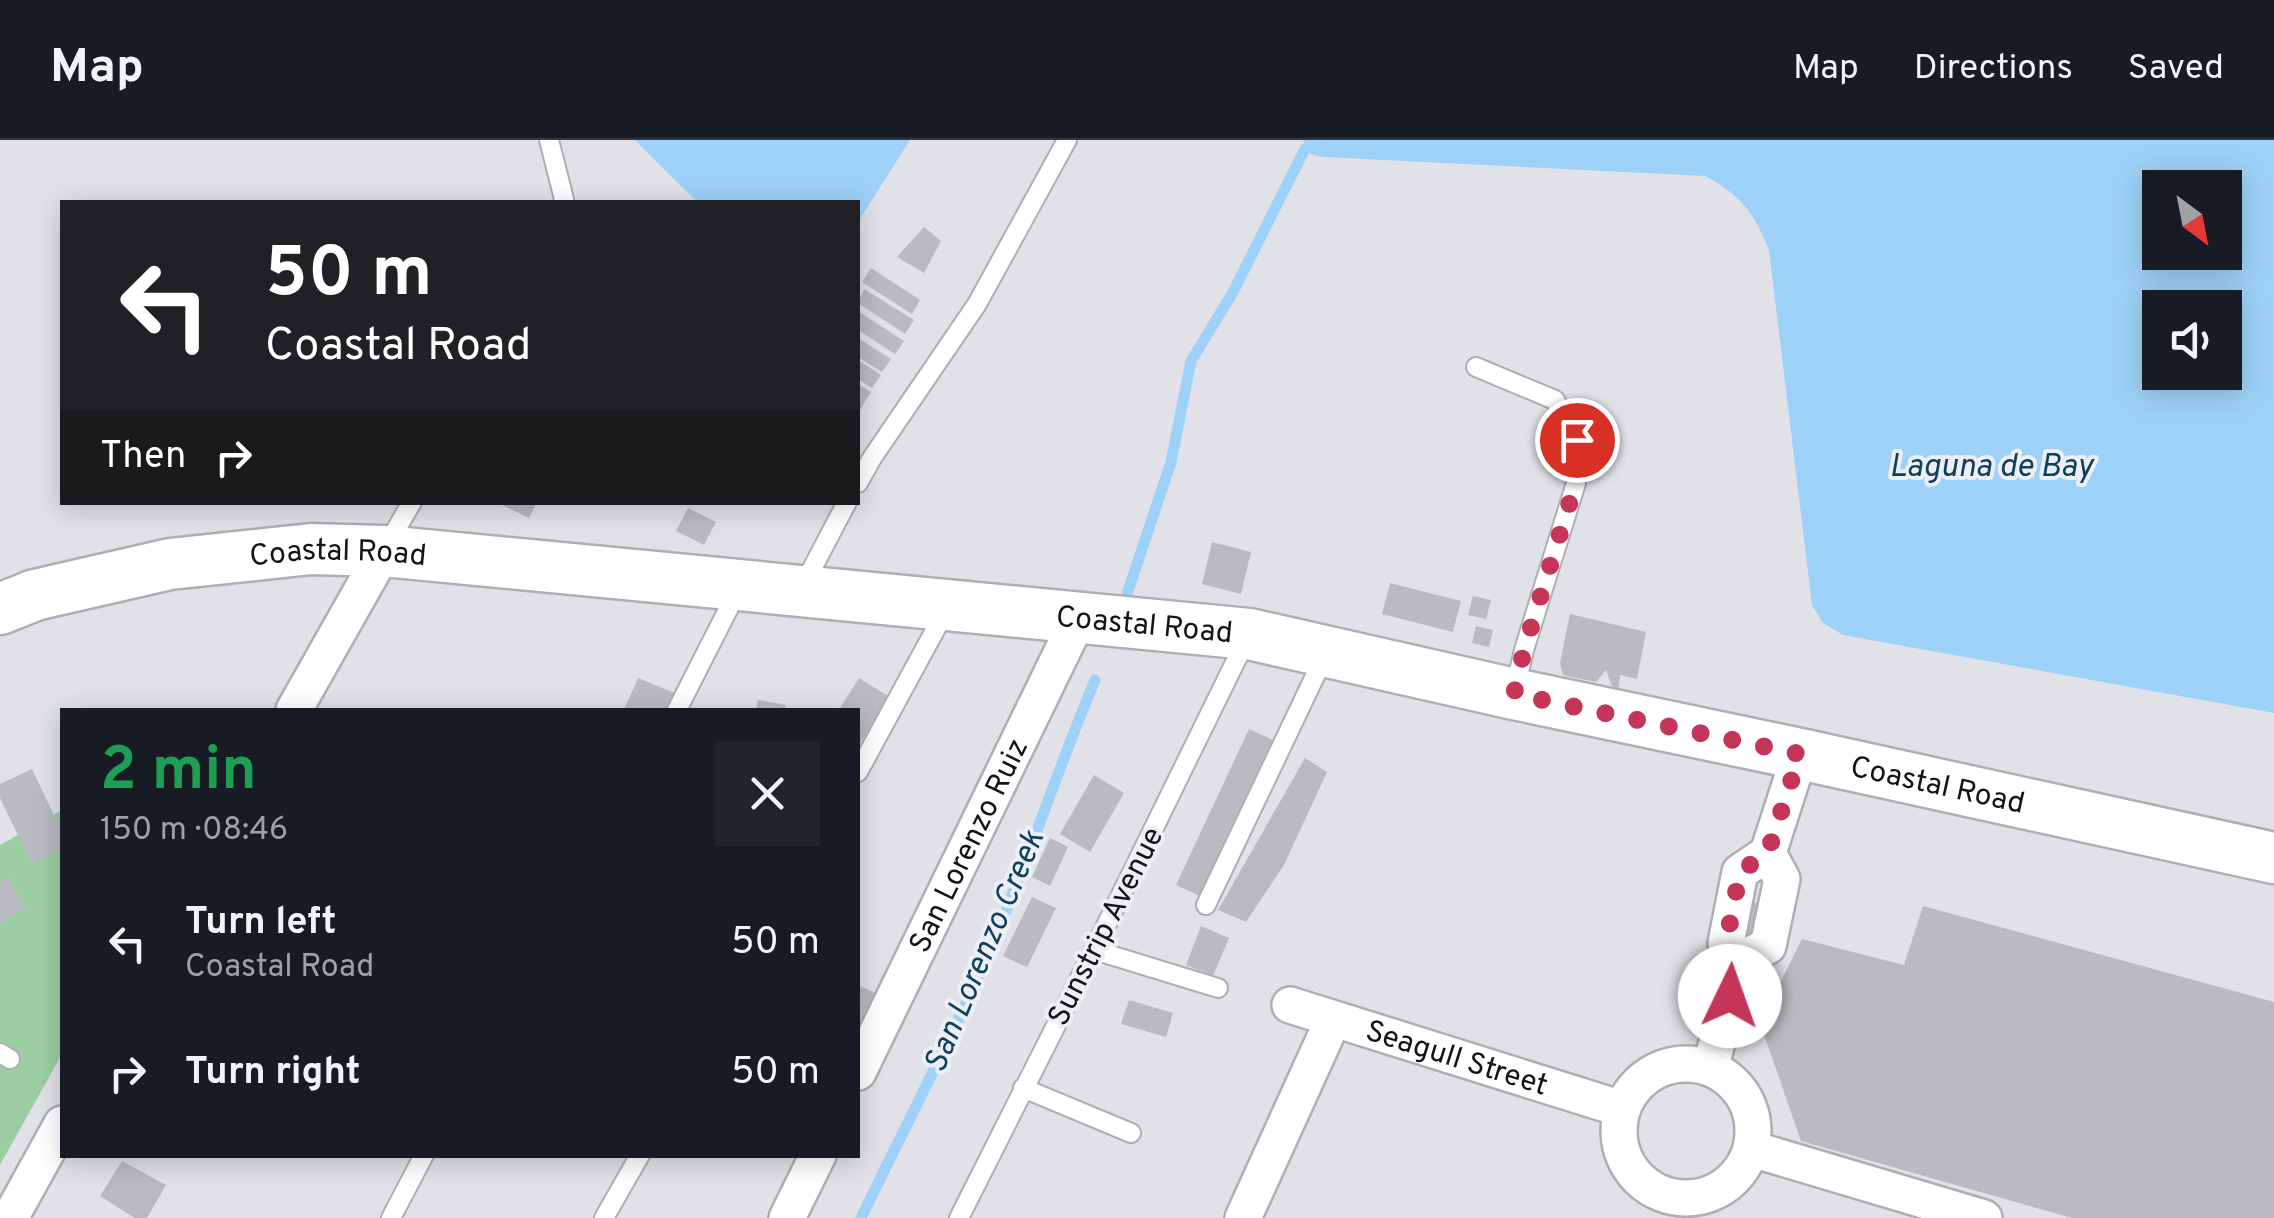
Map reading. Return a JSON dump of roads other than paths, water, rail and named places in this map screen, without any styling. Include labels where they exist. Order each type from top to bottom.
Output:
[{"type":"main road","name":"Coastal Road","points":[[0,610],[35,595],[170,564],[312,550],[384,550],[1249,634],[2274,858]]},
{"type":"street","points":[[295,708],[384,550]]},
{"type":"street","name":"San Lorenzo Ruiz","points":[[860,1068],[1079,617]]},
{"type":"street","points":[[1710,1068],[1740,960],[1726,943],[1740,872],[1768,852],[1800,754]]},
{"type":"street","name":"Seagull Street","points":[[1290,1005],[1622,1109]]},
{"type":"street","points":[[1243,1218],[1333,1020]]},
{"type":"street","points":[[1687,1063],[1710,1068],[1732,1080],[1747,1100],[1754,1124],[1752,1149],[1726,1185],[1706,1195],[1684,1198],[1670,1207],[1624,1158],[1619,1134],[1622,1109],[1642,1080],[1663,1068],[1687,1063]]},
{"type":"street","points":[[10,1218],[60,1128]]},
{"type":"street","points":[[1752,1149],[1980,1218]]},
{"type":"street","points":[[787,1218],[817,1158]]},
{"type":"lane","points":[[549,140],[564,200]]},
{"type":"lane","points":[[860,480],[977,304],[1067,140]]},
{"type":"lane","points":[[1476,368],[1555,400],[1577,440],[1576,482],[1514,694]]},
{"type":"lane","points":[[384,550],[410,505]]},
{"type":"lane","points":[[801,590],[845,505]]},
{"type":"lane","points":[[678,708],[742,584]]},
{"type":"lane","points":[[860,768],[948,607]]},
{"type":"lane","name":"Sunstrip Avenue","points":[[959,1218],[1249,634]]},
{"type":"lane","points":[[1206,905],[1326,652]]},
{"type":"lane","points":[[1094,950],[1218,988]]},
{"type":"lane","points":[[1024,1088],[1131,1134]]},
{"type":"lane","points":[[391,1218],[422,1158]]},
{"type":"lane","points":[[604,1218],[638,1158]]},
{"type":"water","points":[[635,140],[910,140],[860,219],[860,200],[695,200]]},
{"type":"water","name":"Laguna de Bay","points":[[1303,140],[2274,140],[2274,713],[1843,635],[1823,623],[1812,605],[1769,250],[1745,206],[1705,176],[1323,157],[1310,153]]},
{"type":"waterway","name":"San Lorenzo Creek","points":[[1126,597],[1171,462],[1191,361],[1232,294],[1305,149]]},
{"type":"waterway","name":"San Lorenzo Creek","points":[[861,1218],[987,957],[1095,680]]}]
